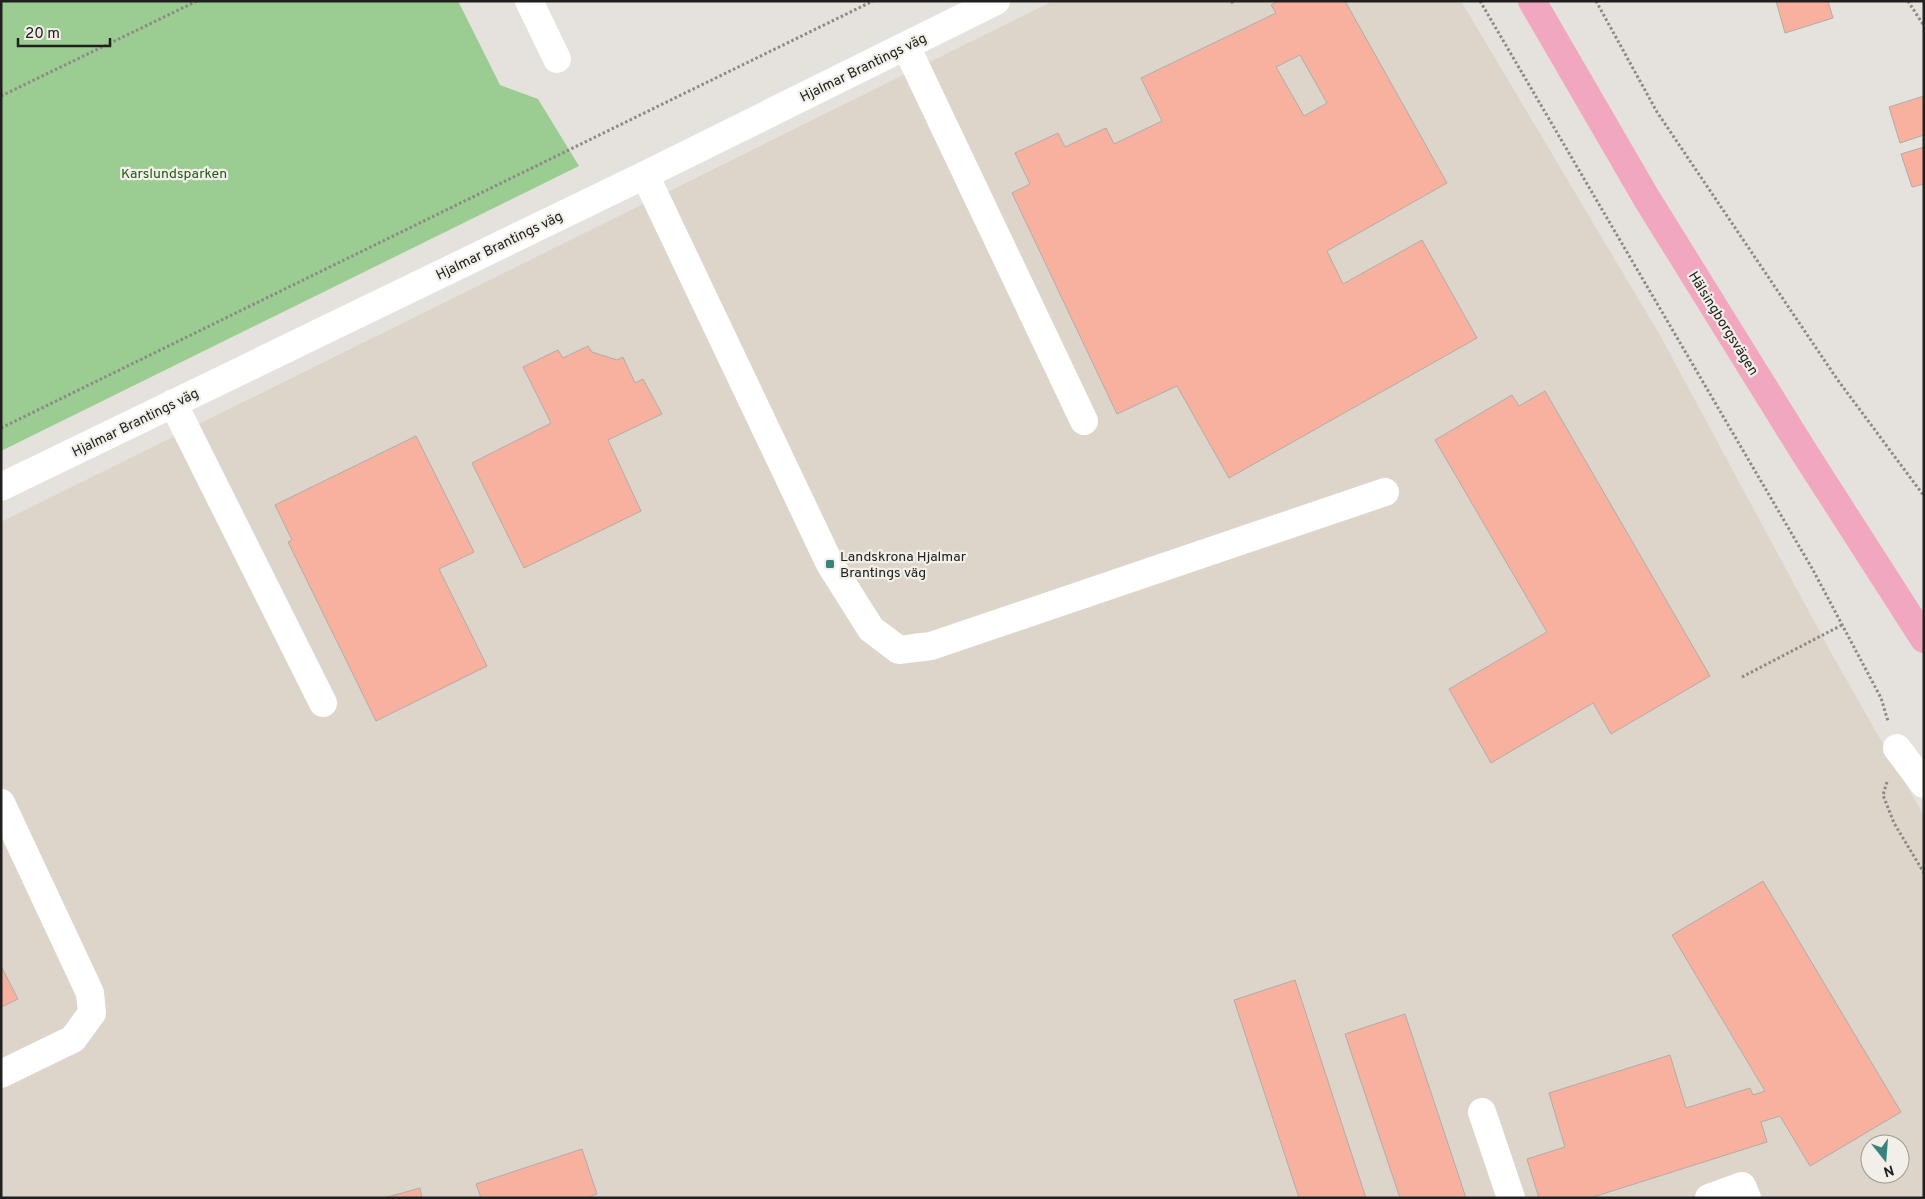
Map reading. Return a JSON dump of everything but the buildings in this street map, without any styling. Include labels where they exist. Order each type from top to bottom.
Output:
[{"type":"main road","name":"Hälsingborgsvägen","points":[[1532,1],[1652,208],[1809,460],[1924,639]]},
{"type":"street","points":[[529,1],[557,59]]},
{"type":"street","name":"Hjalmar Brantings väg","points":[[1,487],[645,175],[996,1]]},
{"type":"street","points":[[906,46],[1084,421]]},
{"type":"street","points":[[645,175],[830,564],[870,629],[899,650],[931,646],[1385,492]]},
{"type":"street","points":[[173,403],[323,703]]},
{"type":"street","points":[[1897,748],[1924,784]]},
{"type":"street","points":[[1,803],[90,993],[92,1013],[73,1039],[1,1074]]},
{"type":"street","points":[[1482,1112],[1511,1198]]},
{"type":"street","points":[[1708,1198],[1742,1186],[1747,1198]]},
{"type":"path","points":[[1,96],[197,1]]},
{"type":"path","points":[[1,428],[873,1]]},
{"type":"path","points":[[1480,1],[1808,561],[1880,698],[1897,748],[1883,795],[1894,823],[1924,873]]},
{"type":"path","points":[[1596,1],[1657,112],[1837,379],[1924,496]]},
{"type":"path","points":[[1908,1],[1923,24]]},
{"type":"path","points":[[1742,677],[1842,625]]},
{"type":"shaded area","points":[[1053,1],[1461,1],[1661,337],[1829,649],[1924,816],[1924,1198],[1,1198],[1,522]]},
{"type":"green space","name":"Karslundsparken","points":[[1,1],[458,1],[500,85],[538,99],[579,166],[1,451]]},
{"type":"place","name":"Landskrona Hjalmar Brantings väg","points":[[830,564]]}]
